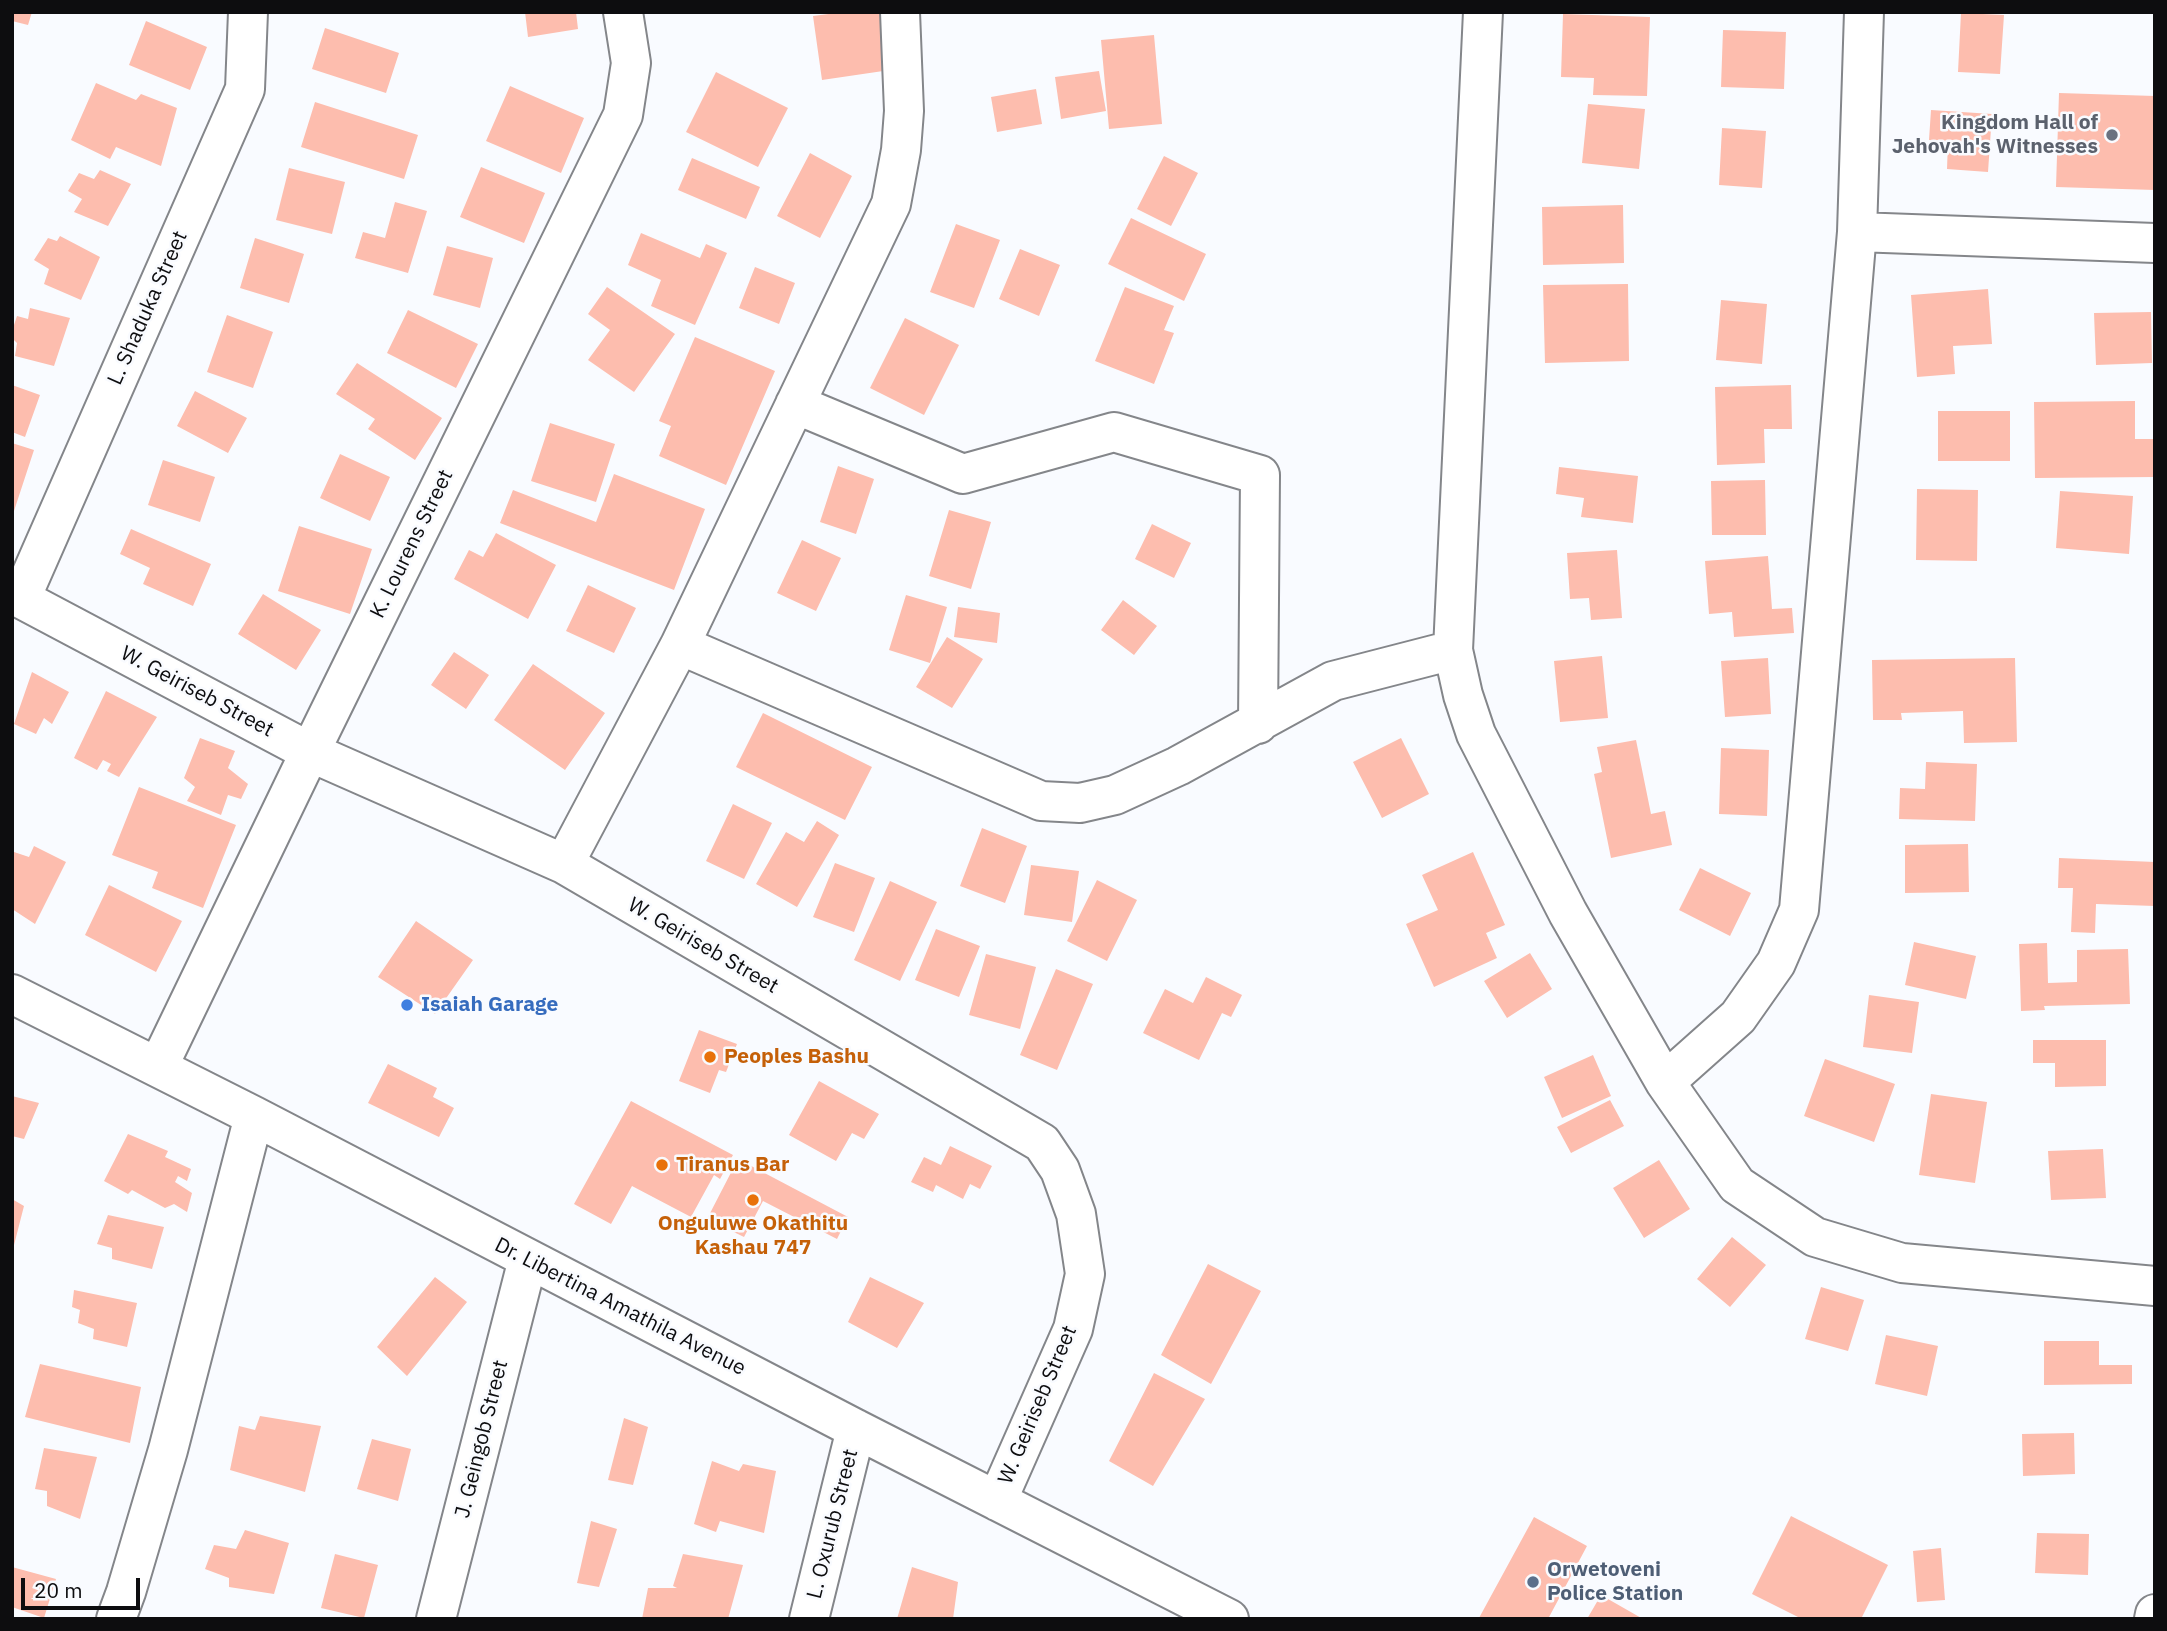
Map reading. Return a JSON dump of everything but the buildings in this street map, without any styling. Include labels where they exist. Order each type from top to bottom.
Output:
[{"type":"street","name":"L. Shaduka Street","points":[[16,596],[245,89],[248,12]]},
{"type":"street","name":"K. Lourens Street","points":[[158,1067],[310,751],[623,115],[631,63],[623,12]]},
{"type":"street","points":[[564,864],[680,645],[891,204],[901,150],[904,111],[901,12]]},
{"type":"street","points":[[1483,12],[1453,650],[1463,695],[1476,734],[1567,913],[1665,1082],[1737,1185],[1815,1237],[1902,1263],[2155,1286]]},
{"type":"street","points":[[1665,1082],[1738,1017],[1776,963],[1799,910],[1857,232],[1864,12]]},
{"type":"street","points":[[1857,232],[2155,243]]},
{"type":"street","points":[[795,404],[963,474],[1114,432],[1260,475],[1258,724]]},
{"type":"street","name":"W. Geiriseb Street","points":[[16,596],[310,751],[564,864],[1042,1143],[1060,1170],[1076,1214],[1085,1274],[1073,1328],[997,1501]]},
{"type":"street","points":[[680,645],[1041,801],[1080,803],[1115,795],[1178,766],[1333,681],[1453,650]]},
{"type":"street","name":"Dr. Libertina Amathila Avenue","points":[[12,994],[1229,1619]]},
{"type":"street","points":[[116,1619],[168,1450],[254,1116]]},
{"type":"street","name":"J. Geingob Street","points":[[436,1619],[528,1259]]},
{"type":"street","name":"L. Oxurub Street","points":[[809,1619],[856,1429]]},
{"type":"place","name":"Kingdom Hall of Jehovah's Witnesses","points":[[2112,135]]},
{"type":"place","name":"Isaiah Garage","points":[[407,1005]]},
{"type":"place","name":"Peoples Bashu","points":[[710,1057]]},
{"type":"place","name":"Tiranus Bar","points":[[662,1165]]},
{"type":"place","name":"Onguluwe Okathitu Kashau 747","points":[[753,1200]]},
{"type":"place","name":"Orwetoveni Police Station","points":[[1533,1582]]}]
